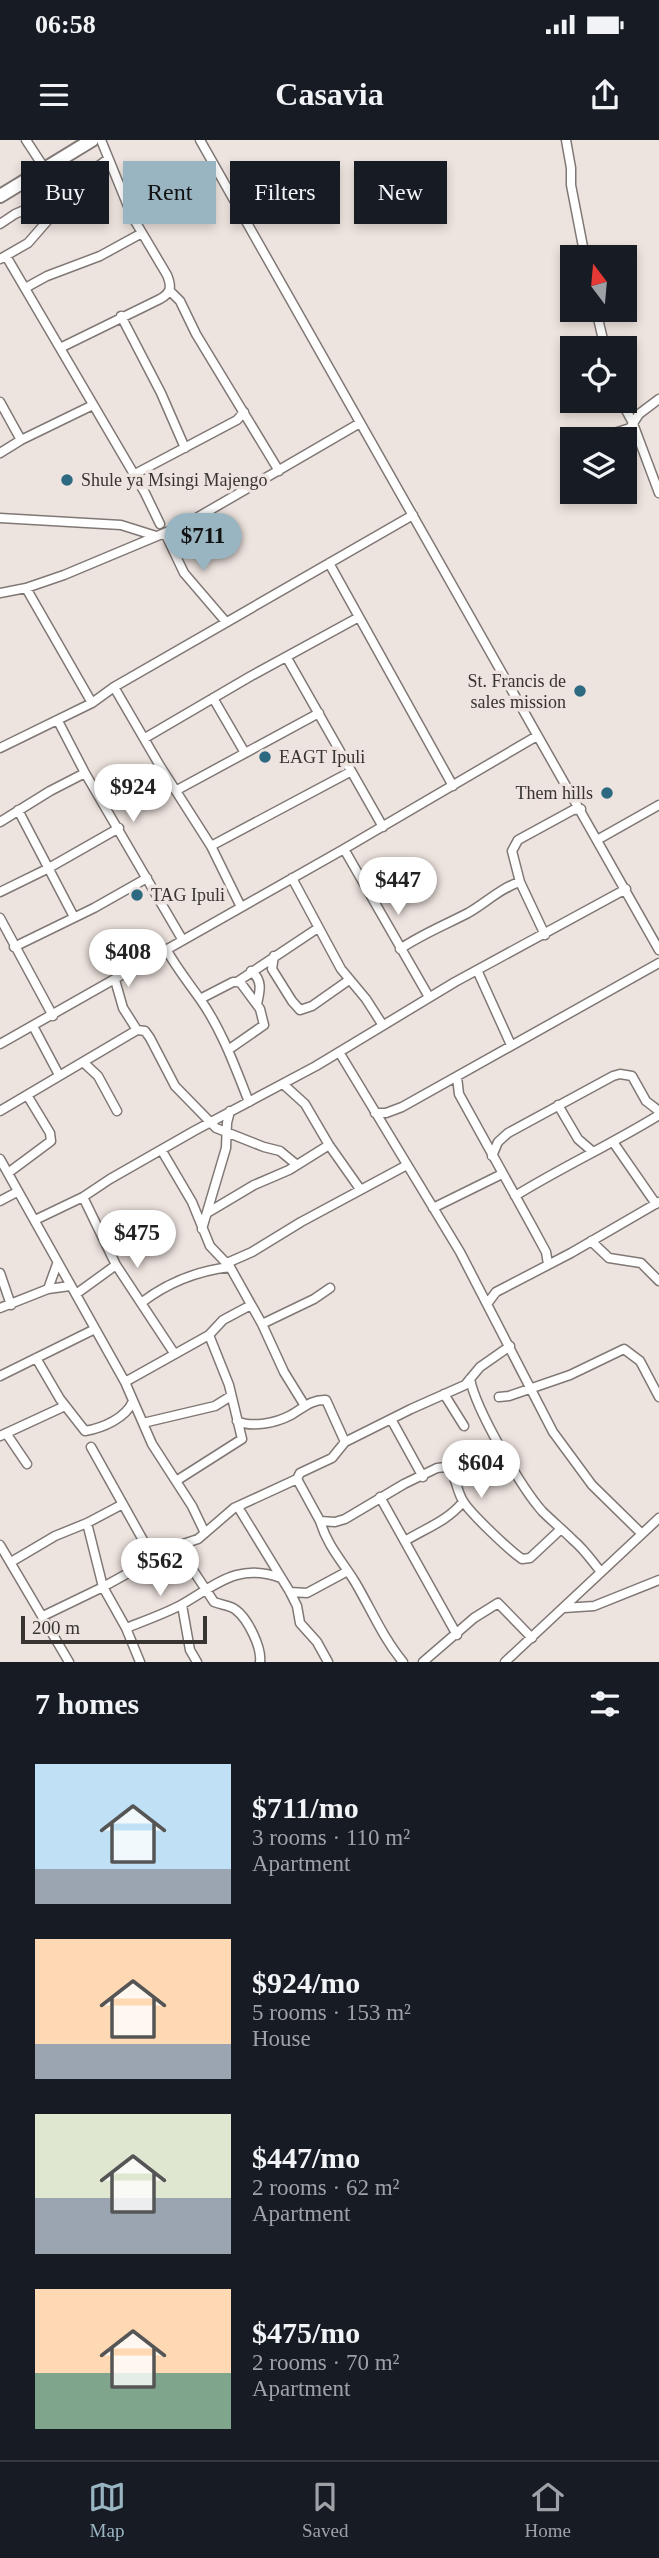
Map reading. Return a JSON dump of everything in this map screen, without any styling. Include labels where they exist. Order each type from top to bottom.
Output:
[{"type":"highway","points":[[58,161],[92,140]]},
{"type":"highway","points":[[0,197],[21,184]]},
{"type":"street","points":[[26,140],[40,161]]},
{"type":"street","points":[[101,140],[124,199],[167,275],[170,291],[180,301],[196,334],[279,471]]},
{"type":"street","points":[[200,140],[659,950]]},
{"type":"street","points":[[566,140],[571,185],[583,245]]},
{"type":"street","points":[[0,224],[21,212]]},
{"type":"street","points":[[45,224],[29,243],[3,258],[27,287],[133,475],[184,573],[226,622]]},
{"type":"street","points":[[27,287],[47,276],[100,256],[142,233]]},
{"type":"street","points":[[60,348],[160,299],[170,291]]},
{"type":"street","points":[[121,316],[161,393],[184,448]]},
{"type":"street","points":[[630,427],[641,412],[659,399]]},
{"type":"street","points":[[0,402],[21,440]]},
{"type":"street","points":[[0,453],[93,405]]},
{"type":"street","points":[[637,410],[641,412]]},
{"type":"street","points":[[133,475],[237,421],[243,412]]},
{"type":"street","points":[[627,413],[659,493]]},
{"type":"street","points":[[237,421],[250,422]]},
{"type":"street","points":[[0,593],[26,588],[64,575],[160,531],[186,524],[360,423]]},
{"type":"street","points":[[0,748],[92,703],[114,687],[413,515]]},
{"type":"street","points":[[0,518],[121,525],[160,531]]},
{"type":"street","points":[[329,563],[453,786]]},
{"type":"street","points":[[26,588],[92,703]]},
{"type":"street","points":[[145,737],[359,617]]},
{"type":"street","points":[[287,658],[383,827]]},
{"type":"street","points":[[114,687],[211,846],[241,907]]},
{"type":"street","points":[[213,698],[245,754]]},
{"type":"street","points":[[177,790],[319,713]]},
{"type":"street","points":[[58,721],[85,773],[182,939]]},
{"type":"street","points":[[1,1041],[53,1016],[537,736]]},
{"type":"street","points":[[104,803],[160,766]]},
{"type":"street","points":[[211,846],[350,772]]},
{"type":"street","points":[[0,822],[85,773]]},
{"type":"street","points":[[597,840],[659,805]]},
{"type":"street","points":[[545,935],[520,882],[512,855],[518,840],[573,810],[581,809]]},
{"type":"street","points":[[18,810],[74,917]]},
{"type":"street","points":[[0,892],[119,828]]},
{"type":"street","points":[[344,849],[429,997]]},
{"type":"street","points":[[14,947],[147,878]]},
{"type":"street","points":[[292,878],[349,980],[366,999],[382,1024]]},
{"type":"street","points":[[400,949],[421,935],[475,909],[508,885],[520,882]]},
{"type":"street","points":[[35,1220],[83,1197],[211,1121],[283,1084],[429,997],[626,888]]},
{"type":"street","points":[[1,925],[53,1016]]},
{"type":"street","points":[[200,999],[237,982],[318,928]]},
{"type":"street","points":[[166,949],[183,978],[200,999],[228,1050],[248,1102]]},
{"type":"street","points":[[274,956],[272,969],[300,1010],[312,1006],[349,980]]},
{"type":"street","points":[[375,1113],[393,1111],[659,963]]},
{"type":"street","points":[[477,970],[511,1045]]},
{"type":"street","points":[[251,971],[260,983],[257,1004]]},
{"type":"street","points":[[115,980],[121,1006],[137,1030]]},
{"type":"street","points":[[228,1050],[264,1025],[257,1004],[242,984],[237,982]]},
{"type":"street","points":[[33,1026],[59,1075]]},
{"type":"street","points":[[0,1111],[137,1030],[145,1031],[178,1091],[218,1130],[287,1154],[296,1165]]},
{"type":"street","points":[[339,1052],[460,1252],[553,1432],[601,1495],[642,1534]]},
{"type":"street","points":[[83,1062],[99,1076],[117,1111]]},
{"type":"street","points":[[481,1138],[500,1139],[558,1105],[620,1074],[632,1076],[646,1101],[659,1113],[613,1142],[554,1171],[515,1196]]},
{"type":"street","points":[[457,1077],[457,1091],[546,1252],[548,1265]]},
{"type":"street","points":[[283,1084],[305,1104],[329,1145],[360,1189]]},
{"type":"street","points":[[443,1084],[457,1091]]},
{"type":"street","points":[[8,1173],[51,1141],[50,1133],[27,1095]]},
{"type":"street","points":[[558,1105],[578,1139],[593,1152]]},
{"type":"street","points":[[202,1229],[226,1148],[230,1111]]},
{"type":"street","points":[[492,1156],[500,1139]]},
{"type":"street","points":[[487,1304],[496,1292],[658,1203],[613,1142]]},
{"type":"street","points":[[207,1213],[329,1145]]},
{"type":"street","points":[[162,1151],[192,1202],[210,1246],[228,1265],[262,1324],[284,1372],[305,1406]]},
{"type":"street","points":[[0,1159],[125,1382],[152,1444],[192,1506],[205,1533]]},
{"type":"street","points":[[141,1303],[159,1290],[189,1275],[228,1265],[407,1165]]},
{"type":"street","points":[[433,1208],[502,1174]]},
{"type":"street","points":[[0,1201],[17,1192]]},
{"type":"street","points":[[83,1197],[116,1265],[174,1353]]},
{"type":"street","points":[[591,1241],[609,1258],[641,1263],[659,1281]]},
{"type":"street","points":[[48,1289],[57,1264]]},
{"type":"street","points":[[76,1294],[116,1265]]},
{"type":"street","points":[[0,1273],[11,1305]]},
{"type":"street","points":[[0,1308],[48,1289],[70,1286]]},
{"type":"street","points":[[262,1324],[314,1299],[330,1288]]},
{"type":"street","points":[[125,1382],[209,1335],[223,1320],[251,1305]]},
{"type":"street","points":[[0,1376],[95,1329]]},
{"type":"street","points":[[176,1481],[241,1441],[231,1396],[209,1335]]},
{"type":"street","points":[[43,1616],[177,1546],[191,1542],[229,1511],[297,1479],[300,1473],[332,1458],[345,1442],[465,1385],[480,1367],[510,1346]]},
{"type":"street","points":[[499,1397],[570,1375],[624,1349],[640,1361],[659,1397]]},
{"type":"street","points":[[36,1358],[65,1406],[85,1431],[127,1413],[133,1401]]},
{"type":"street","points":[[470,1379],[473,1392],[485,1416],[526,1490],[601,1572]]},
{"type":"street","points":[[444,1394],[464,1426]]},
{"type":"street","points":[[143,1423],[215,1406],[231,1396]]},
{"type":"street","points":[[237,1421],[243,1424],[267,1423],[289,1416],[318,1399],[326,1400],[345,1442]]},
{"type":"street","points":[[27,1464],[3,1434],[65,1406]]},
{"type":"street","points":[[391,1419],[423,1477]]},
{"type":"street","points":[[91,1447],[153,1558]]},
{"type":"street","points":[[320,1521],[335,1522],[345,1519],[380,1497],[437,1468],[446,1467],[453,1473],[463,1502],[522,1559],[530,1558],[561,1529]]},
{"type":"street","points":[[297,1479],[320,1521],[324,1536],[403,1662]]},
{"type":"street","points":[[380,1497],[457,1635]]},
{"type":"street","points":[[405,1541],[425,1528],[432,1528],[454,1513],[463,1502]]},
{"type":"street","points":[[11,1562],[55,1536],[123,1504]]},
{"type":"street","points":[[238,1507],[290,1592],[297,1606],[300,1623],[317,1642],[328,1662]]},
{"type":"street","points":[[505,1662],[659,1518]]},
{"type":"street","points":[[87,1523],[103,1587],[126,1628],[140,1662]]},
{"type":"street","points":[[0,1545],[67,1661]]},
{"type":"street","points":[[177,1546],[214,1602],[232,1607],[244,1619],[259,1650],[260,1662]]},
{"type":"street","points":[[126,1628],[182,1605],[206,1588],[231,1576],[262,1571],[281,1578]]},
{"type":"street","points":[[290,1592],[307,1592],[346,1572]]},
{"type":"street","points":[[564,1608],[594,1606],[659,1580]]},
{"type":"street","points":[[423,1662],[474,1618],[498,1604],[532,1638]]},
{"type":"street","points":[[182,1605],[190,1650],[197,1662]]},
{"type":"place","name":"Shule ya Msingi Majengo","points":[[67,480]]},
{"type":"place","name":"St. Francis de sales mission","points":[[580,691]]},
{"type":"place","name":"EAGT Ipuli","points":[[265,757]]},
{"type":"place","name":"Them hills","points":[[607,793]]},
{"type":"place","name":"TAG Ipuli","points":[[137,895]]}]
